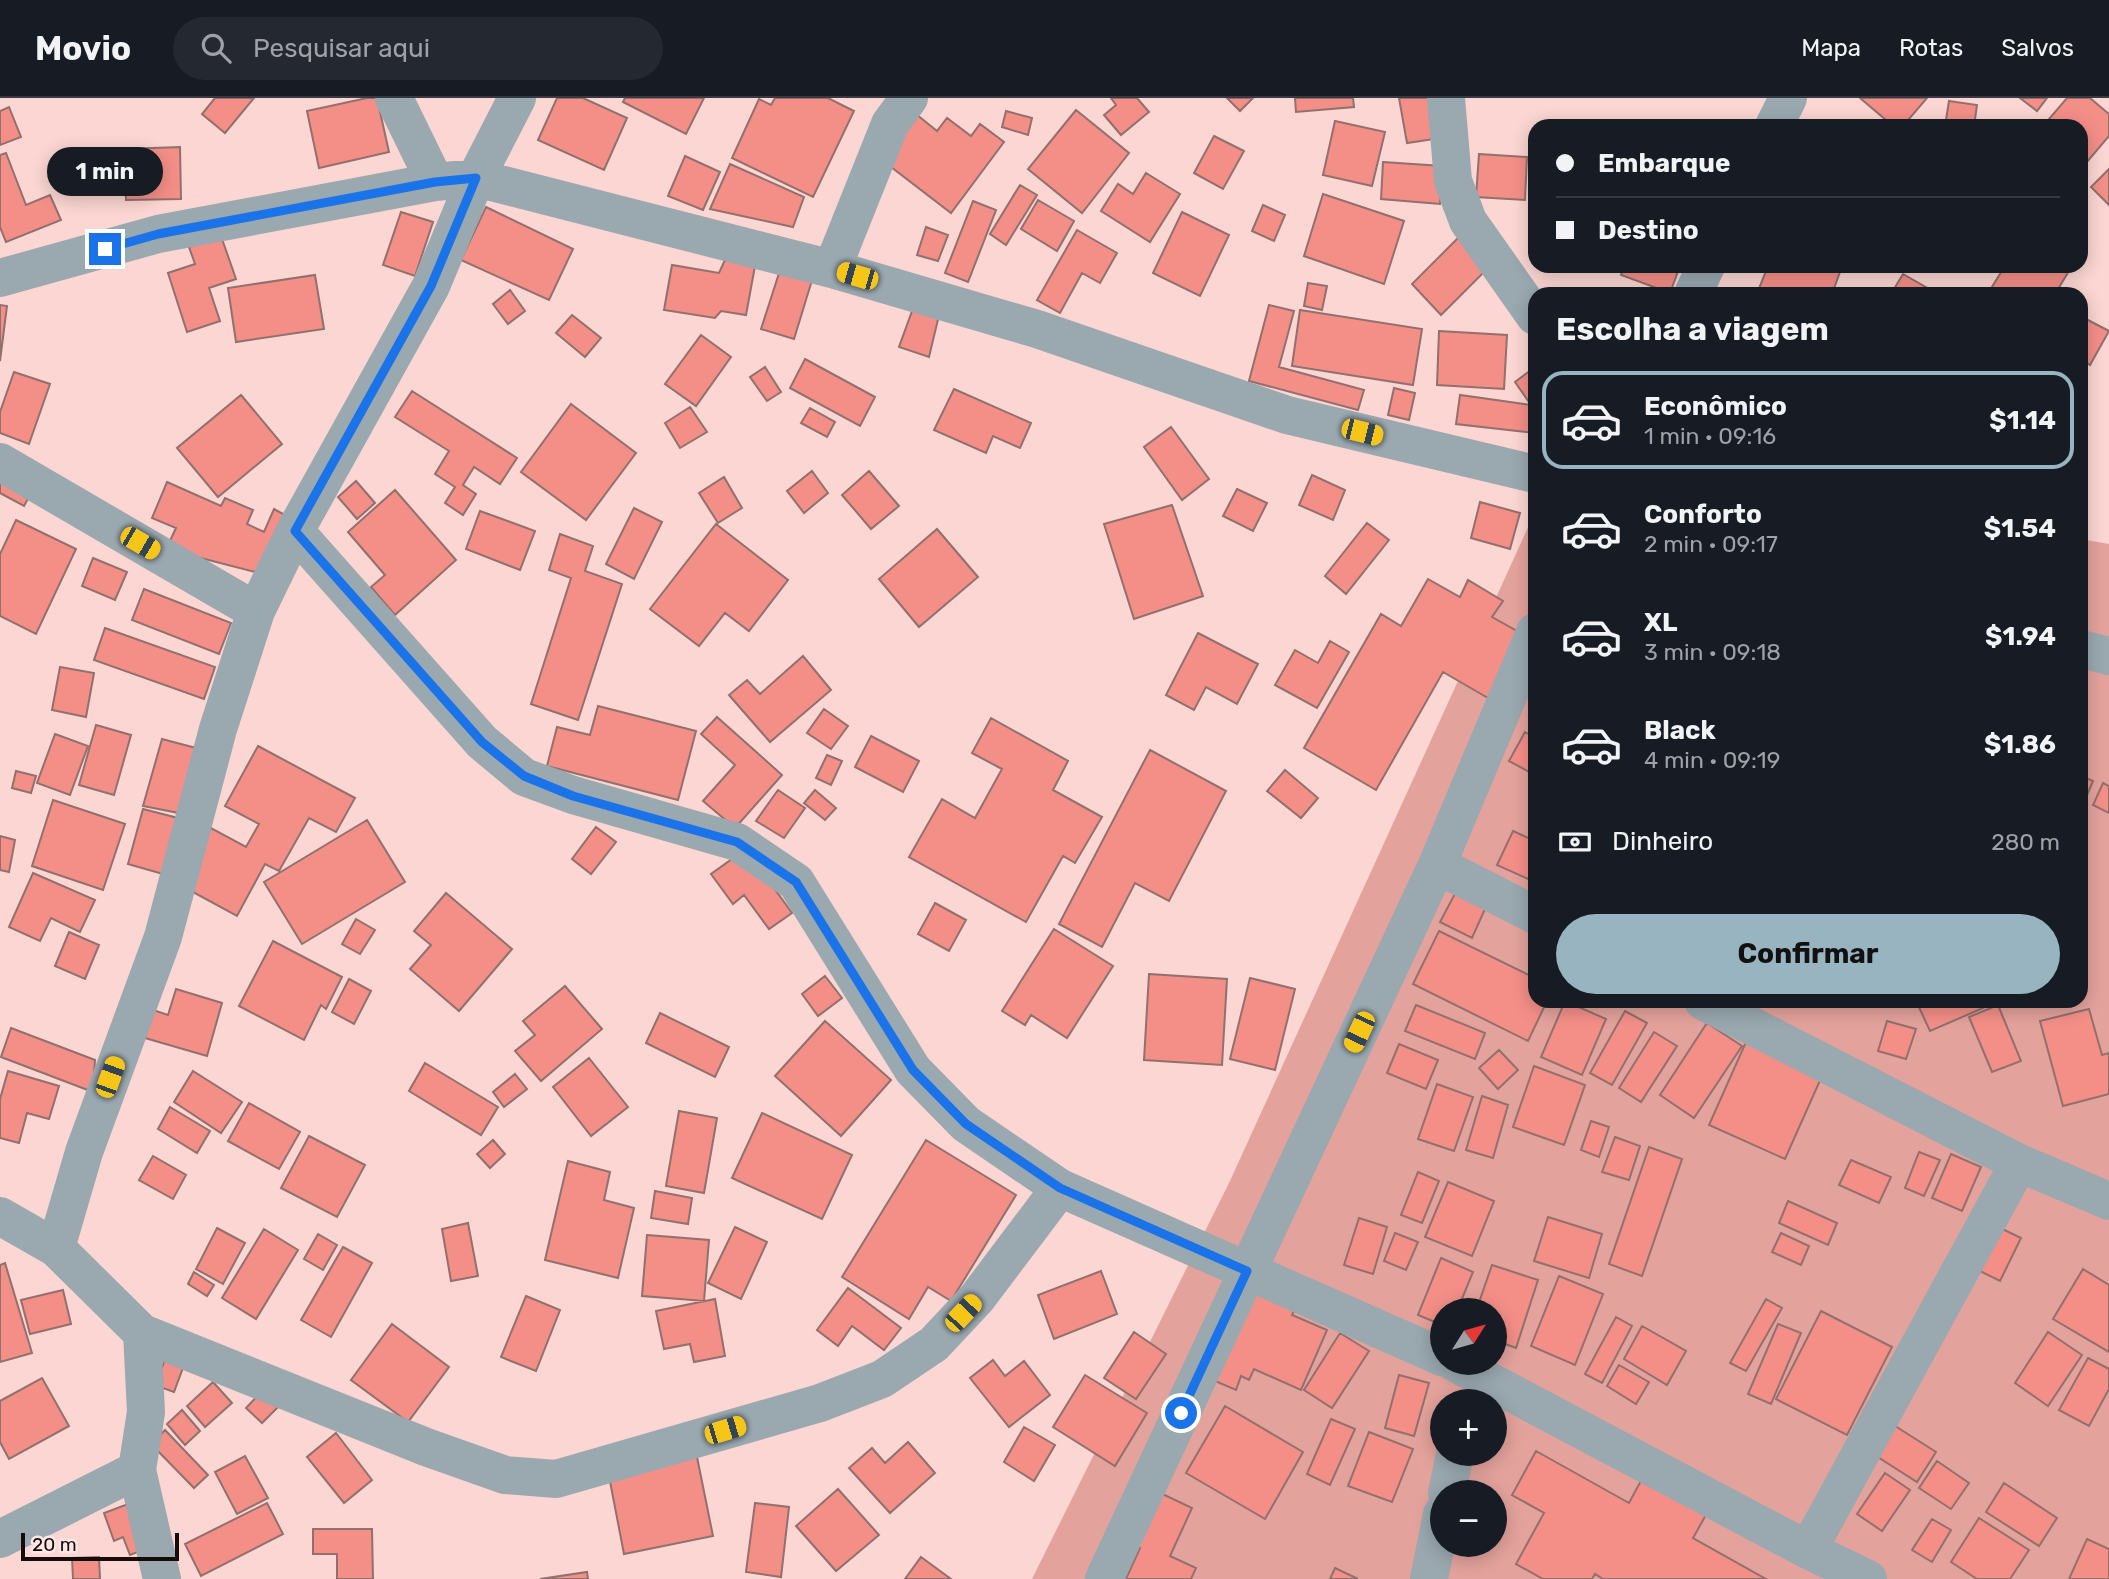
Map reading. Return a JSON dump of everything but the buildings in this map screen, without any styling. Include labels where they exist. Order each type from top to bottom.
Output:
[{"type":"street","points":[[394,98],[435,182]]},
{"type":"street","points":[[56,1248],[84,1152],[163,937],[218,729],[256,611],[295,531],[431,286],[476,178],[517,98]]},
{"type":"street","points":[[832,269],[890,124],[909,98]]},
{"type":"street","points":[[1446,98],[1453,181],[1468,221],[1528,306]]},
{"type":"street","points":[[1778,119],[1788,98]]},
{"type":"street","points":[[0,278],[158,234],[435,182],[476,178],[832,269],[1037,329],[1287,415],[1528,472]]},
{"type":"street","points":[[0,462],[256,611]]},
{"type":"street","points":[[295,531],[482,742],[524,776],[573,796],[737,842],[796,882],[913,1070],[966,1124],[1060,1188],[1247,1271],[1430,1359]]},
{"type":"street","points":[[1104,1579],[1437,864],[1528,649]]},
{"type":"street","points":[[2088,651],[2109,656]]},
{"type":"street","points":[[1437,864],[1528,911]]},
{"type":"street","points":[[1717,1008],[2019,1163],[2109,1201]]},
{"type":"street","points":[[1808,1550],[2019,1163]]},
{"type":"street","points":[[0,1216],[56,1248],[142,1333],[453,1457],[505,1475],[556,1479],[820,1403],[882,1379],[934,1344],[968,1307],[1060,1188]]},
{"type":"street","points":[[142,1333],[146,1412],[137,1470],[162,1579]]},
{"type":"street","points":[[1465,1376],[1868,1579]]},
{"type":"street","points":[[0,1539],[137,1470]]},
{"type":"street","points":[[1429,1579],[1433,1557]]},
{"type":"shaded area","points":[[1528,527],[1528,1008],[2088,1008],[2088,540],[2109,544],[2109,1579],[1032,1579],[1229,1183]]},
{"type":"route","points":[[105,249],[158,234],[435,182],[476,178],[431,286],[295,531],[482,742],[524,776],[573,796],[737,842],[796,882],[913,1070],[966,1124],[1060,1188],[1247,1271],[1181,1413]]}]
